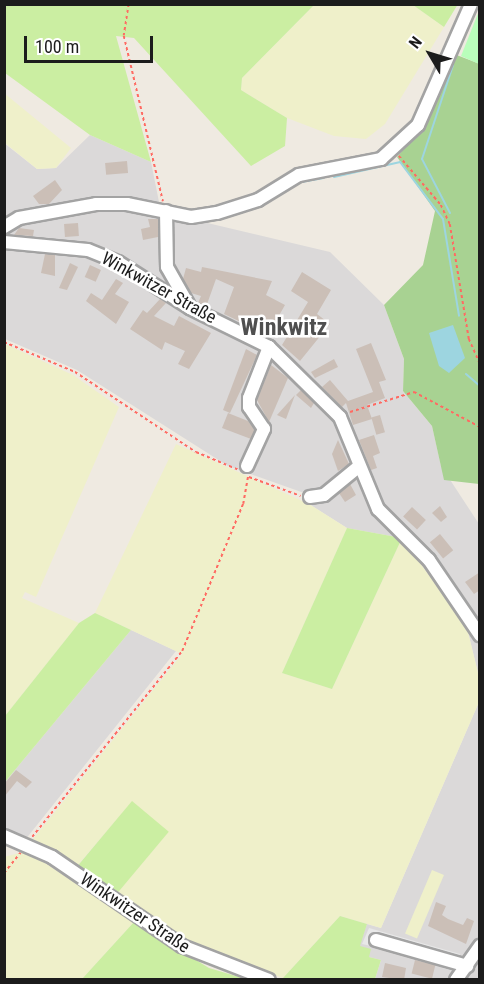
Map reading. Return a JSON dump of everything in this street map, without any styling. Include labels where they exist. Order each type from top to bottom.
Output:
[{"type":"street","points":[[4,227],[19,218],[96,204],[166,211],[191,217],[238,208],[299,175],[369,163],[395,151],[435,95],[471,4]]},
{"type":"street","points":[[166,211],[167,267],[190,308]]},
{"type":"street","name":"Winkwitzer Straße","points":[[4,242],[88,250],[118,262],[190,308],[269,347],[340,417],[357,468],[378,509],[429,560],[480,635]]},
{"type":"street","points":[[248,471],[264,429],[249,407],[249,398],[269,347]]},
{"type":"street","points":[[310,497],[324,495],[357,468]]},
{"type":"street","name":"Winkwitzer Straße","points":[[4,836],[26,845],[182,946],[269,980]]},
{"type":"street","points":[[376,940],[467,966]]},
{"type":"street","points":[[456,980],[480,946]]},
{"type":"path","points":[[129,4],[124,36],[166,211]]},
{"type":"path","points":[[395,151],[441,205],[450,224],[469,339],[480,364]]},
{"type":"path","points":[[4,342],[75,372],[232,470],[248,471],[310,497]]},
{"type":"path","points":[[340,417],[414,392],[480,427]]},
{"type":"path","points":[[232,470],[248,471]]},
{"type":"path","points":[[4,873],[182,651],[243,504],[248,471]]},
{"type":"path","points":[[473,980],[480,977]]},
{"type":"shaded area","points":[[90,135],[151,162],[161,212],[330,252],[384,305],[404,359],[403,391],[432,426],[441,466],[479,524],[479,677],[467,628],[402,538],[347,528],[309,504],[307,494],[228,466],[77,370],[5,339],[4,143],[37,169],[56,168]]},
{"type":"shaded area","points":[[131,630],[176,651],[25,840],[5,831],[5,782]]},
{"type":"shaded area","points":[[479,702],[479,979],[375,979],[381,960],[369,957],[359,946],[367,924],[381,928]]},
{"type":"shaded area","points":[[369,928],[460,954],[454,971],[442,968],[444,961],[362,944]]},
{"type":"green space","points":[[5,4],[314,5],[242,78],[241,90],[287,118],[285,146],[251,166],[134,38],[116,36],[151,162],[90,135],[5,73]]},
{"type":"green space","points":[[413,4],[458,4],[444,27],[413,5]]},
{"type":"green space","points":[[314,5],[413,5],[444,27],[385,124],[366,139],[334,136],[287,118],[241,90],[242,78]]},
{"type":"green space","points":[[479,11],[479,64],[461,56]]},
{"type":"green space","points":[[454,54],[480,64],[479,484],[444,480],[432,426],[403,391],[404,359],[384,305],[423,265],[435,211],[397,157],[422,128]]},
{"type":"green space","points":[[4,93],[71,148],[56,168],[37,169],[5,143]]},
{"type":"green space","points":[[5,344],[73,375],[119,407],[36,597],[25,592],[22,598],[79,623],[5,716]]},
{"type":"green space","points":[[176,444],[309,504],[347,528],[282,673],[332,689],[402,538],[467,628],[479,677],[479,702],[381,928],[340,916],[283,978],[196,948],[117,897],[132,802],[76,867],[33,839],[182,654],[95,613]]},
{"type":"green space","points":[[347,528],[402,538],[332,689],[282,673]]},
{"type":"green space","points":[[95,613],[131,630],[5,782],[5,716],[79,623]]},
{"type":"green space","points":[[132,801],[169,832],[113,898],[76,868]]},
{"type":"green space","points":[[27,851],[134,922],[82,979],[5,979],[4,857]]},
{"type":"green space","points":[[432,870],[444,875],[417,939],[405,934]]},
{"type":"green space","points":[[340,916],[367,924],[360,946],[371,949],[369,957],[381,960],[375,979],[283,978]]},
{"type":"green space","points":[[134,922],[209,968],[246,979],[82,979]]},
{"type":"water","points":[[453,325],[465,358],[449,373],[439,366],[429,333]]},
{"type":"building","points":[[127,161],[128,173],[106,175],[105,163]]},
{"type":"building","points":[[55,180],[62,190],[49,204],[39,204],[33,196]]},
{"type":"building","points":[[148,219],[158,219],[158,237],[143,240],[141,229],[150,227]]},
{"type":"building","points":[[78,223],[79,236],[65,237],[64,224]]},
{"type":"building","points":[[19,228],[34,230],[33,236],[14,235]]},
{"type":"building","points":[[45,254],[55,255],[55,276],[41,273]]},
{"type":"building","points":[[70,263],[78,267],[67,290],[59,288]]},
{"type":"building","points":[[90,265],[101,270],[96,282],[85,277]]},
{"type":"building","points":[[202,267],[272,281],[266,295],[285,305],[268,335],[224,314],[234,287],[216,279],[206,307],[198,303],[201,296],[191,293],[183,279],[186,268],[201,272]]},
{"type":"building","points":[[302,272],[331,290],[317,314],[330,324],[300,361],[282,345],[308,302],[291,291]]},
{"type":"building","points":[[116,279],[123,283],[115,294],[129,302],[116,324],[86,301],[91,293],[102,300]]},
{"type":"building","points":[[160,299],[166,303],[154,316],[174,326],[179,316],[211,333],[189,369],[178,364],[185,351],[165,342],[162,350],[130,329],[143,310],[147,313]]},
{"type":"building","points":[[371,343],[386,380],[379,382],[385,398],[367,405],[372,419],[353,425],[346,403],[342,407],[322,387],[330,380],[348,401],[373,392],[356,349]]},
{"type":"building","points":[[246,349],[257,355],[230,413],[223,410]]},
{"type":"building","points":[[334,359],[338,367],[315,378],[311,372]]},
{"type":"building","points":[[271,365],[288,378],[269,422],[257,400]]},
{"type":"building","points":[[301,390],[314,403],[311,408],[296,395]]},
{"type":"building","points":[[295,395],[286,419],[277,415]]},
{"type":"building","points":[[228,413],[248,421],[255,430],[251,439],[222,428]]},
{"type":"building","points":[[380,415],[385,432],[376,435],[371,417]]},
{"type":"building","points":[[374,435],[380,453],[373,456],[377,468],[371,470],[359,440]]},
{"type":"building","points":[[338,440],[349,464],[338,471],[332,454]]},
{"type":"building","points":[[350,484],[356,495],[345,502],[339,493]]},
{"type":"building","points":[[440,506],[447,517],[441,522],[432,513]]},
{"type":"building","points":[[412,507],[426,520],[417,529],[403,517]]},
{"type":"building","points":[[440,534],[453,550],[443,559],[430,542]]},
{"type":"building","points":[[480,572],[480,590],[474,594],[465,582]]},
{"type":"building","points":[[16,770],[32,782],[26,788],[17,781],[4,797],[4,784]]},
{"type":"building","points":[[436,902],[446,906],[442,915],[448,919],[463,925],[467,918],[474,921],[466,944],[428,926]]},
{"type":"building","points":[[415,960],[435,965],[432,979],[412,974]]},
{"type":"building","points":[[385,963],[406,968],[404,980],[382,977]]},
{"type":"waterway","points":[[450,213],[422,159],[453,65]]},
{"type":"waterway","points":[[334,177],[400,162],[443,219],[459,316]]},
{"type":"waterway","points":[[296,183],[324,178]]},
{"type":"waterway","points":[[466,374],[480,386]]},
{"type":"district","name":"Winkwitz","points":[[284,328]]}]
